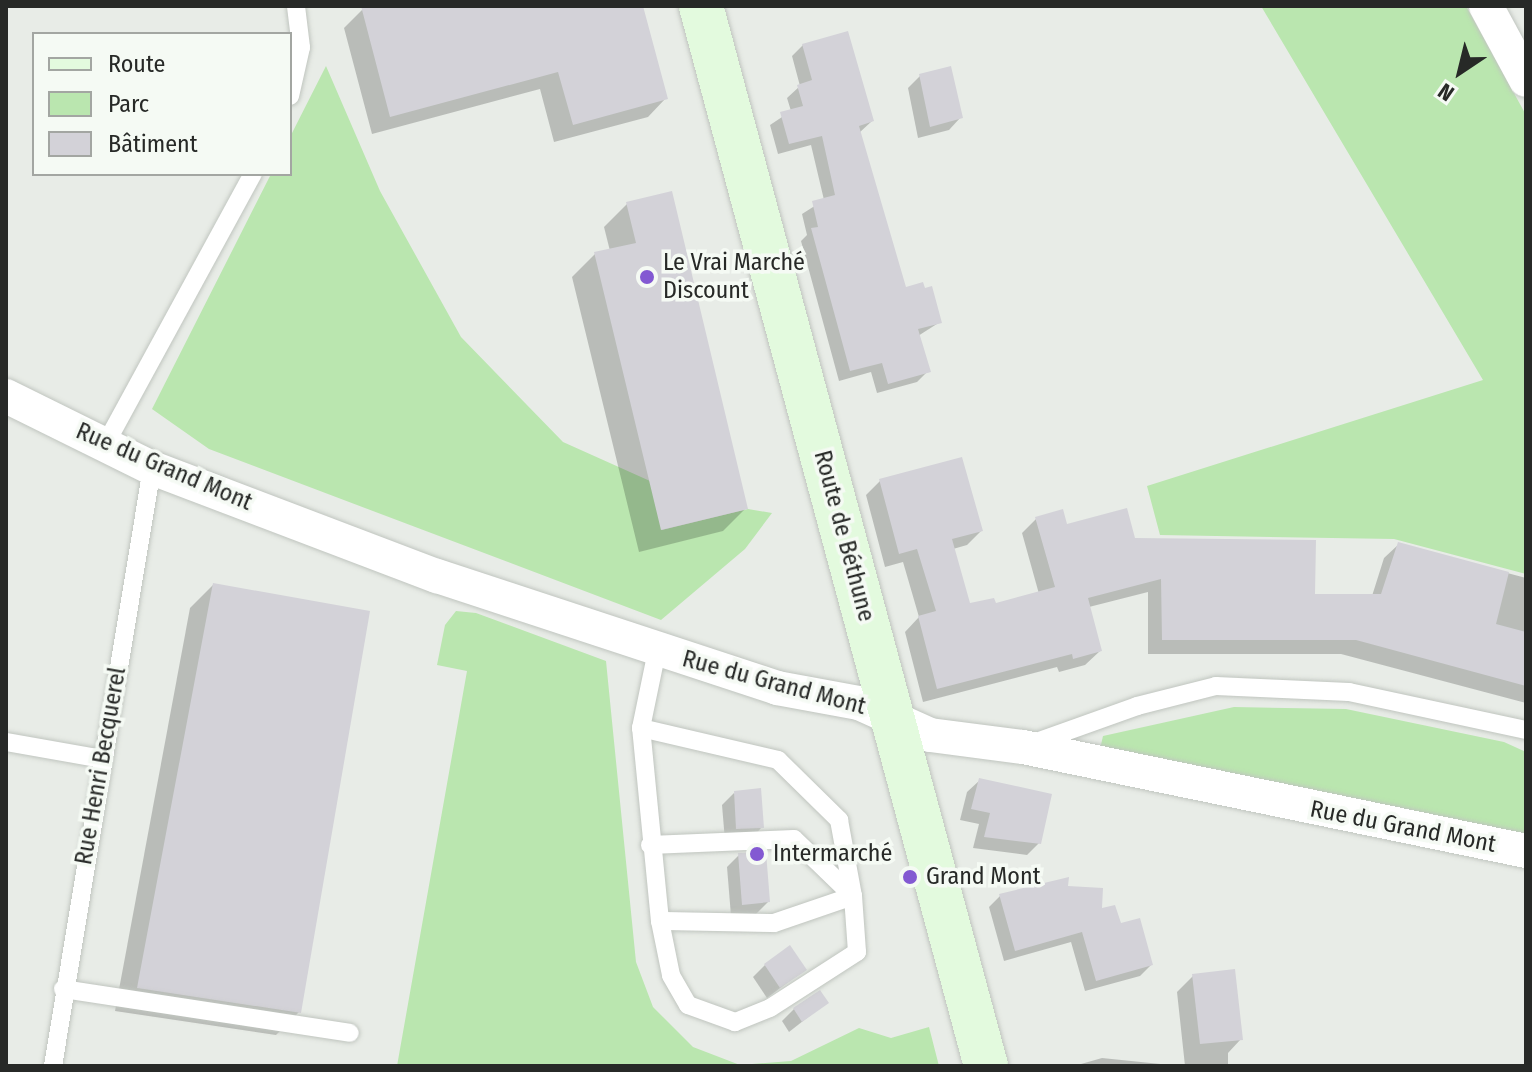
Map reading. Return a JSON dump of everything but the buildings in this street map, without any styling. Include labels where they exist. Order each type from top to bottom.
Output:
[{"type":"main road","name":"Route de Béthune","points":[[701,6],[986,1066]]},
{"type":"street","points":[[1486,6],[1526,80]]},
{"type":"street","name":"Rue du Grand Mont","points":[[6,396],[152,468],[437,576],[657,651],[777,688],[859,703],[930,735],[1023,747],[1526,851]]},
{"type":"lane","points":[[292,87],[301,47],[296,6]]},
{"type":"lane","points":[[105,445],[252,176]]},
{"type":"lane","name":"Rue Henri Becquerel","points":[[53,1066],[63,989],[152,468]]},
{"type":"lane","points":[[641,728],[778,760],[839,820],[853,896],[857,952],[770,1008],[735,1022],[688,1005],[671,975],[650,845],[641,728],[657,651]]},
{"type":"lane","points":[[1023,747],[1137,706],[1216,686],[1349,692],[1526,730]]},
{"type":"lane","points":[[6,742],[102,759]]},
{"type":"lane","points":[[650,845],[794,839],[853,896]]},
{"type":"lane","points":[[660,921],[774,923],[853,896]]},
{"type":"lane","points":[[63,989],[350,1033]]},
{"type":"green space","points":[[1261,6],[1466,6],[1526,115],[1526,574],[1394,539],[1160,535],[1147,486],[1483,380]]},
{"type":"green space","points":[[326,66],[380,191],[461,337],[563,442],[650,481],[662,530],[748,509],[772,513],[745,549],[661,620],[209,449],[152,409],[270,176],[292,176],[292,133]]},
{"type":"green space","points":[[456,611],[476,613],[606,661],[636,962],[653,1007],[693,1047],[740,1065],[791,1061],[859,1028],[891,1038],[929,1027],[939,1066],[397,1066],[467,671],[437,665],[445,625]]},
{"type":"green space","points":[[1234,707],[1346,709],[1504,742],[1526,752],[1526,840],[1098,758],[1103,736]]},
{"type":"place","name":"Le Vrai Marché Discount","points":[[647,277]]},
{"type":"place","name":"Intermarché","points":[[757,854]]},
{"type":"place","name":"Grand Mont","points":[[910,877]]}]
